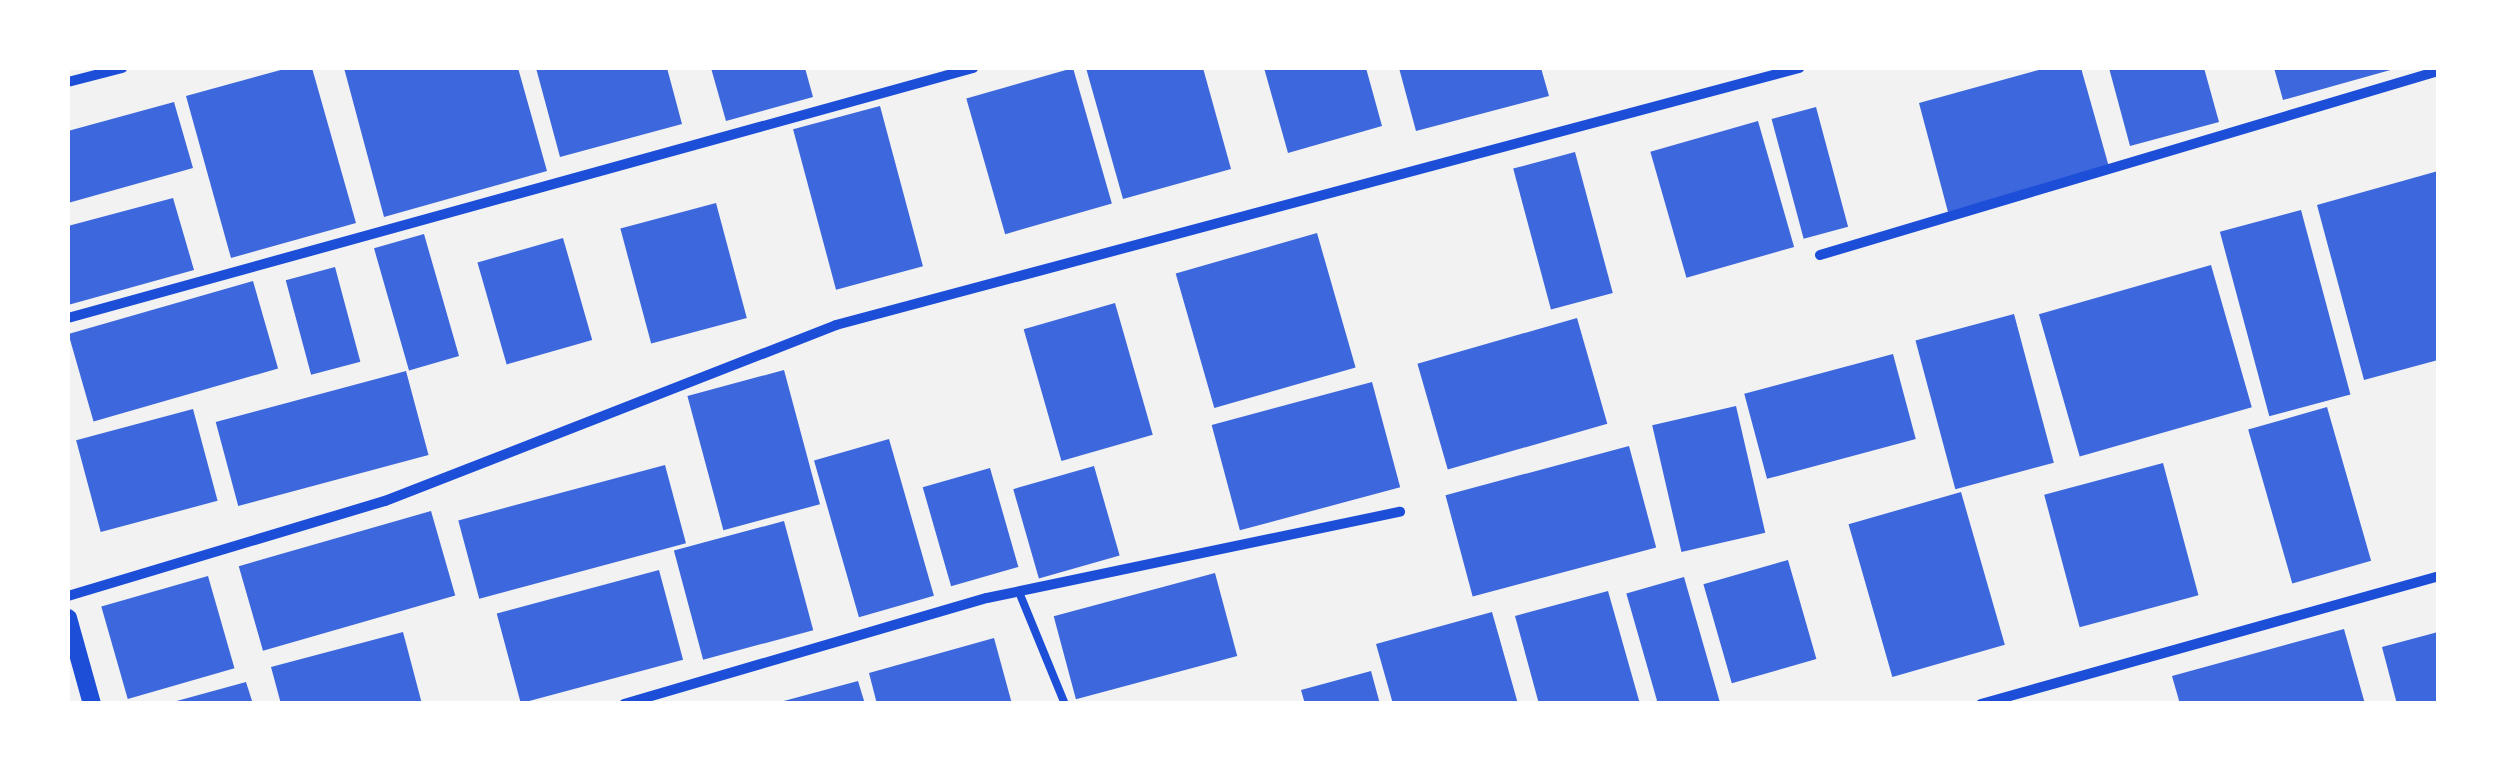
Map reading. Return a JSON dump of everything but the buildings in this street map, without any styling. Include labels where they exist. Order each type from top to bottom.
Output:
[{"type":"street","points":[[68,82],[122,68]]},
{"type":"street","points":[[68,318],[973,68]]},
{"type":"street","points":[[68,596],[385,501],[836,326],[1798,68]]},
{"type":"street","points":[[1820,255],[2438,71]]},
{"type":"street","points":[[624,704],[1018,592],[1400,512]]},
{"type":"street","points":[[1981,704],[2438,576]]},
{"type":"street","points":[[68,618],[73,655],[92,704]]},
{"type":"lane","points":[[1018,592],[1065,704]]}]
